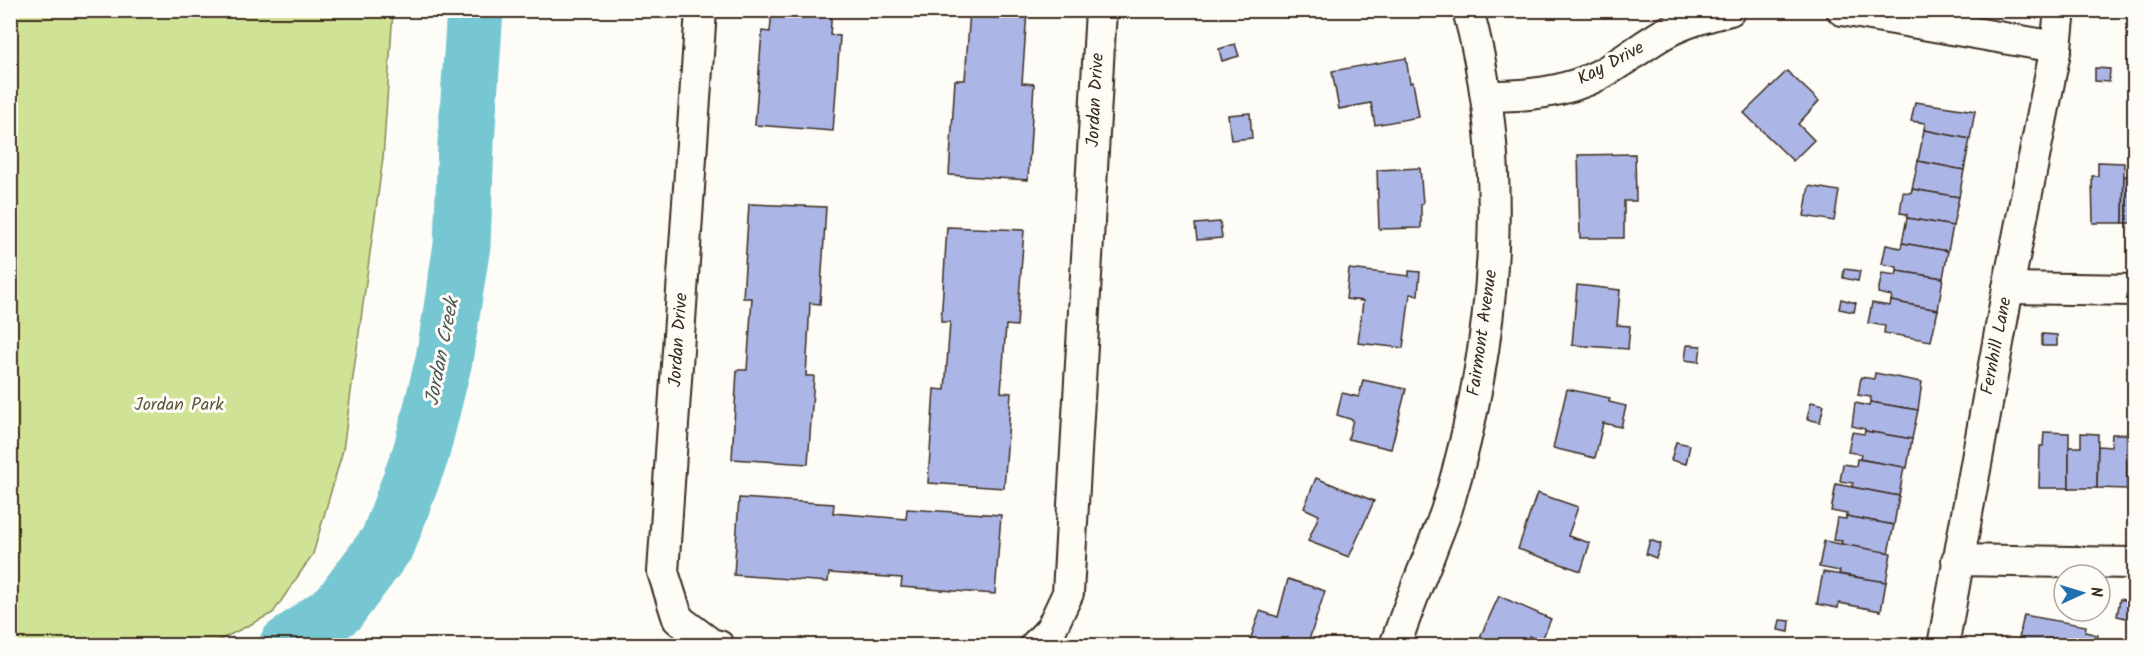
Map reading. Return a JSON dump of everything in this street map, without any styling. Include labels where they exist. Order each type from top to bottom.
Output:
[{"type":"street","name":"Jordan Drive","points":[[701,10],[663,572],[678,619],[711,644],[719,645]]},
{"type":"street","name":"Jordan Drive","points":[[1035,645],[1051,629],[1068,593],[1101,10]]},
{"type":"street","name":"Fairmont Avenue","points":[[1395,645],[1448,507],[1469,430],[1489,315],[1494,190],[1486,96],[1468,10]]},
{"type":"street","name":"Kay Drive","points":[[1486,96],[1525,96],[1563,89],[1598,75],[1666,33],[1704,16],[1730,10]]},
{"type":"street","points":[[1842,10],[2056,46]]},
{"type":"street","name":"Fernhill Lane","points":[[1943,645],[2008,288],[2056,46],[2060,10]]},
{"type":"street","points":[[2008,288],[2134,291]]},
{"type":"street","points":[[1957,560],[2134,563]]},
{"type":"green space","name":"Jordan Park","points":[[10,11],[393,11],[383,158],[343,450],[313,554],[273,613],[210,645],[11,645]]},
{"type":"building","points":[[772,10],[832,10],[830,35],[840,36],[833,131],[755,125],[762,31],[770,32]]},
{"type":"building","points":[[970,10],[1038,10],[1038,13],[1027,12],[1022,83],[1034,84],[1028,180],[949,175],[955,80],[965,80]]},
{"type":"building","points":[[1235,44],[1239,56],[1222,61],[1219,49]]},
{"type":"building","points":[[1406,58],[1419,117],[1375,125],[1371,103],[1339,109],[1332,71]]},
{"type":"building","points":[[2095,68],[2110,69],[2109,82],[2095,81]]},
{"type":"building","points":[[1787,71],[1819,101],[1798,124],[1814,140],[1793,161],[1744,113]]},
{"type":"building","points":[[2134,87],[2134,100],[2129,100],[2129,88]]},
{"type":"building","points":[[1915,102],[1975,111],[1970,139],[1924,130],[1925,123],[1911,121]]},
{"type":"building","points":[[1250,113],[1252,138],[1231,140],[1228,115]]},
{"type":"building","points":[[1924,130],[1970,139],[1964,170],[1918,161]]},
{"type":"building","points":[[1635,154],[1636,201],[1624,201],[1624,238],[1580,238],[1578,155]]},
{"type":"building","points":[[1918,161],[1964,170],[1959,197],[1912,189]]},
{"type":"building","points":[[2098,162],[2124,163],[2123,223],[2093,223],[2092,176],[2098,176]]},
{"type":"building","points":[[2130,164],[2134,164],[2134,223],[2123,223],[2124,176],[2130,176]]},
{"type":"building","points":[[1420,168],[1423,203],[1421,204],[1421,228],[1379,229],[1377,170]]},
{"type":"building","points":[[1809,186],[1839,191],[1834,221],[1804,216]]},
{"type":"building","points":[[1912,189],[1959,197],[1953,226],[1907,218],[1907,214],[1900,213],[1903,192],[1911,193]]},
{"type":"building","points":[[749,204],[826,207],[820,304],[810,303],[806,376],[814,376],[808,464],[732,459],[737,370],[747,370],[752,298],[743,298]]},
{"type":"building","points":[[1907,218],[1953,226],[1948,251],[1902,243]]},
{"type":"building","points":[[1220,222],[1222,238],[1197,240],[1195,224]]},
{"type":"building","points":[[947,227],[1024,230],[1017,326],[1006,325],[1001,392],[1011,393],[1004,488],[928,483],[934,389],[945,390],[950,322],[941,322]]},
{"type":"building","points":[[1902,243],[1948,251],[1943,278],[1897,271],[1897,267],[1882,264],[1886,245],[1901,248]]},
{"type":"building","points":[[1349,269],[1409,276],[1409,271],[1420,272],[1418,295],[1410,294],[1403,348],[1358,343],[1363,301],[1346,299]]},
{"type":"building","points":[[1844,269],[1860,271],[1858,281],[1843,278]]},
{"type":"building","points":[[1897,271],[1943,278],[1938,310],[1891,301],[1892,296],[1878,293],[1882,273],[1896,275]]},
{"type":"building","points":[[1577,285],[1620,290],[1617,325],[1630,326],[1628,349],[1572,345]]},
{"type":"building","points":[[1841,299],[1856,303],[1854,312],[1839,309]]},
{"type":"building","points":[[1891,301],[1938,310],[1931,341],[1884,333],[1885,326],[1868,323],[1872,303],[1890,306]]},
{"type":"building","points":[[2042,334],[2057,335],[2057,346],[2042,346]]},
{"type":"building","points":[[1687,345],[1701,346],[1699,362],[1685,360]]},
{"type":"building","points":[[1875,373],[1922,382],[1918,410],[1870,402],[1871,397],[1858,395],[1861,377],[1874,379]]},
{"type":"building","points":[[1363,380],[1406,389],[1391,449],[1348,439],[1353,420],[1337,415],[1342,393],[1359,397]]},
{"type":"building","points":[[1567,389],[1610,398],[1609,402],[1626,406],[1621,427],[1603,423],[1595,458],[1553,448]]},
{"type":"building","points":[[1811,402],[1824,405],[1820,422],[1807,419]]},
{"type":"building","points":[[1870,402],[1918,410],[1912,439],[1865,431],[1865,429],[1852,426],[1855,403],[1869,406]]},
{"type":"building","points":[[1865,431],[1912,439],[1907,468],[1860,459],[1861,454],[1848,452],[1852,432],[1864,434]]},
{"type":"building","points":[[2044,432],[2069,433],[2069,488],[2039,488],[2040,446],[2043,446]]},
{"type":"building","points":[[2081,433],[2098,434],[2097,488],[2069,488],[2069,447],[2081,447]]},
{"type":"building","points":[[2112,434],[2127,434],[2127,489],[2097,488],[2098,446],[2111,447]]},
{"type":"building","points":[[1676,442],[1690,445],[1686,464],[1671,460]]},
{"type":"building","points":[[2127,447],[2134,447],[2134,489],[2127,489]]},
{"type":"building","points":[[1857,459],[1904,467],[1899,496],[1852,487],[1853,483],[1840,481],[1843,464],[1856,466]]},
{"type":"building","points":[[1316,478],[1374,501],[1349,557],[1308,541],[1319,515],[1304,508]]},
{"type":"building","points":[[1836,484],[1899,496],[1894,525],[1831,511]]},
{"type":"building","points":[[1537,493],[1578,507],[1568,536],[1590,543],[1581,571],[1518,549]]},
{"type":"building","points":[[739,498],[834,504],[833,513],[906,519],[907,509],[1001,515],[995,594],[901,587],[902,578],[829,573],[828,582],[734,575]]},
{"type":"building","points":[[1846,516],[1894,525],[1888,553],[1841,544],[1842,541],[1833,540],[1837,518],[1846,519]]},
{"type":"building","points":[[1650,540],[1661,544],[1656,558],[1646,554]]},
{"type":"building","points":[[1824,541],[1891,553],[1886,582],[1839,574],[1840,571],[1819,567]]},
{"type":"building","points":[[1823,572],[1886,582],[1881,611],[1839,603],[1838,608],[1817,604]]},
{"type":"building","points":[[1288,579],[1325,591],[1308,643],[1316,646],[1248,646],[1260,611],[1278,617]]},
{"type":"building","points":[[1499,596],[1551,619],[1541,642],[1529,636],[1524,646],[1476,646]]},
{"type":"building","points":[[2120,599],[2133,602],[2130,619],[2117,616]]},
{"type":"building","points":[[2024,615],[2052,620],[2052,623],[2086,626],[2085,632],[2098,635],[2096,646],[2033,646],[2018,643]]},
{"type":"building","points":[[1780,620],[1790,621],[1789,632],[1778,630]]},
{"type":"building","points":[[1832,639],[1865,646],[1820,646],[1820,643],[1831,645]]},
{"type":"waterway","name":"Jordan Creek","points":[[287,646],[339,608],[388,542],[421,453],[444,360],[462,245],[475,10]]}]
